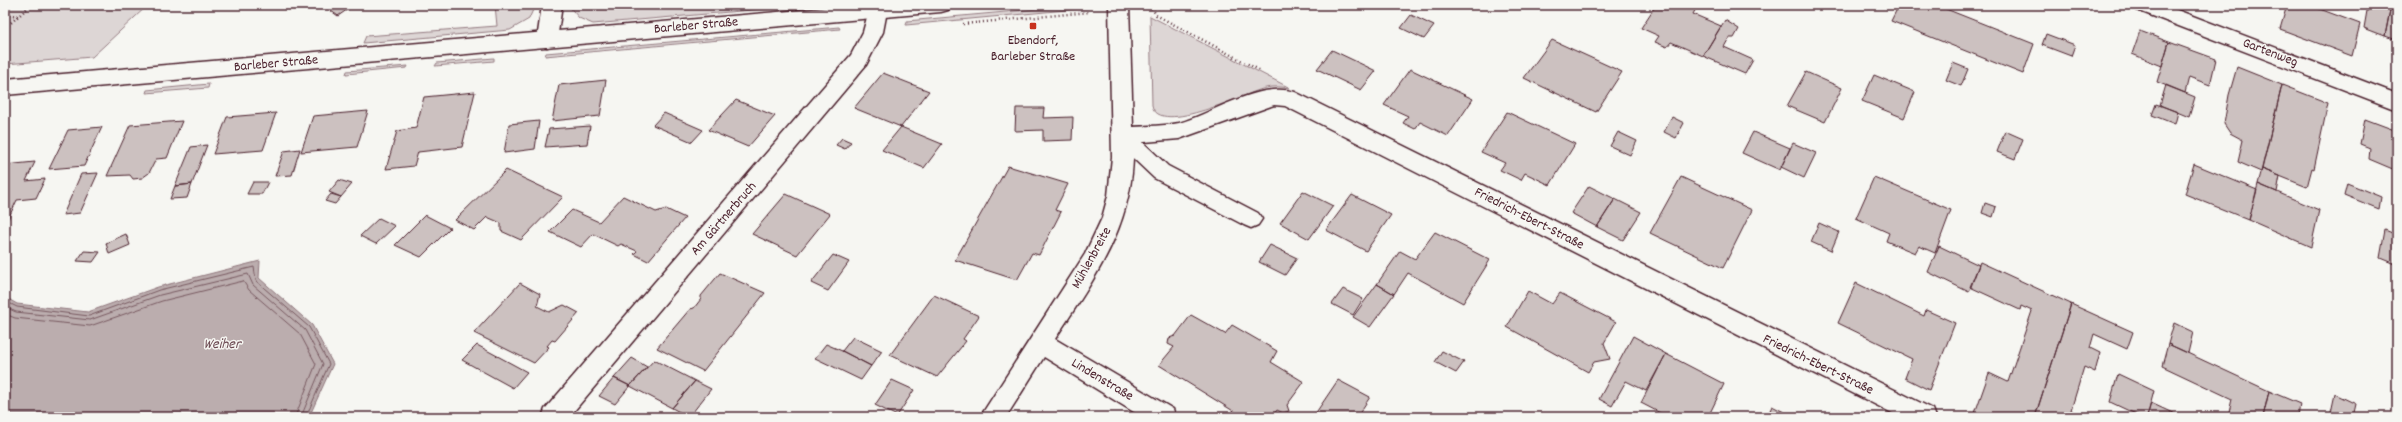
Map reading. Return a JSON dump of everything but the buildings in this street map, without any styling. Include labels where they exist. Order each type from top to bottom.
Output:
[{"type":"street","points":[[547,40],[552,5]]},
{"type":"street","name":"Barleber Straße","points":[[5,87],[941,5]]},
{"type":"street","name":"Mühlenbreite","points":[[992,417],[1094,260],[1107,235],[1119,196],[1123,136],[1119,5]]},
{"type":"street","name":"Gartenweg","points":[[2144,5],[2397,102]]},
{"type":"street","name":"Am Gärtnerbruch","points":[[554,417],[859,60],[873,32],[877,10]]},
{"type":"street","name":"Friedrich-Ebert-Straße","points":[[1123,136],[1179,131],[1261,100],[1274,97],[1288,98],[1924,417]]},
{"type":"street","name":"Lindenstraße","points":[[1041,343],[1164,417]]},
{"type":"lane","points":[[1123,136],[1161,172],[1251,219]]},
{"type":"path","points":[[5,28],[31,5]]},
{"type":"path","points":[[1152,8],[1156,15],[1268,75]]},
{"type":"path","points":[[5,14],[19,16]]},
{"type":"shaded area","points":[[5,5],[148,5],[92,57],[5,64]]},
{"type":"shaded area","points":[[495,5],[535,5],[529,19],[510,30],[363,43],[366,36],[497,26]]},
{"type":"shaded area","points":[[568,5],[809,5],[593,24],[579,18]]},
{"type":"shaded area","points":[[1082,5],[1088,8],[906,25],[907,21]]},
{"type":"shaded area","points":[[1150,16],[1290,88],[1266,88],[1205,110],[1186,115],[1170,117],[1158,114],[1152,105]]},
{"type":"shaded area","points":[[839,27],[840,29],[545,56],[546,53]]},
{"type":"shaded area","points":[[494,58],[494,61],[435,66],[437,63]]},
{"type":"shaded area","points":[[408,66],[407,68],[346,74],[347,71]]},
{"type":"shaded area","points":[[209,84],[208,88],[146,93],[147,90]]},
{"type":"water","name":"Weiher","points":[[260,261],[259,278],[312,325],[333,364],[309,417],[5,417],[5,297],[17,304],[88,312],[158,287]]},
{"type":"place","name":"Ebendorf, Barleber Straße","points":[[1033,26]]}]
